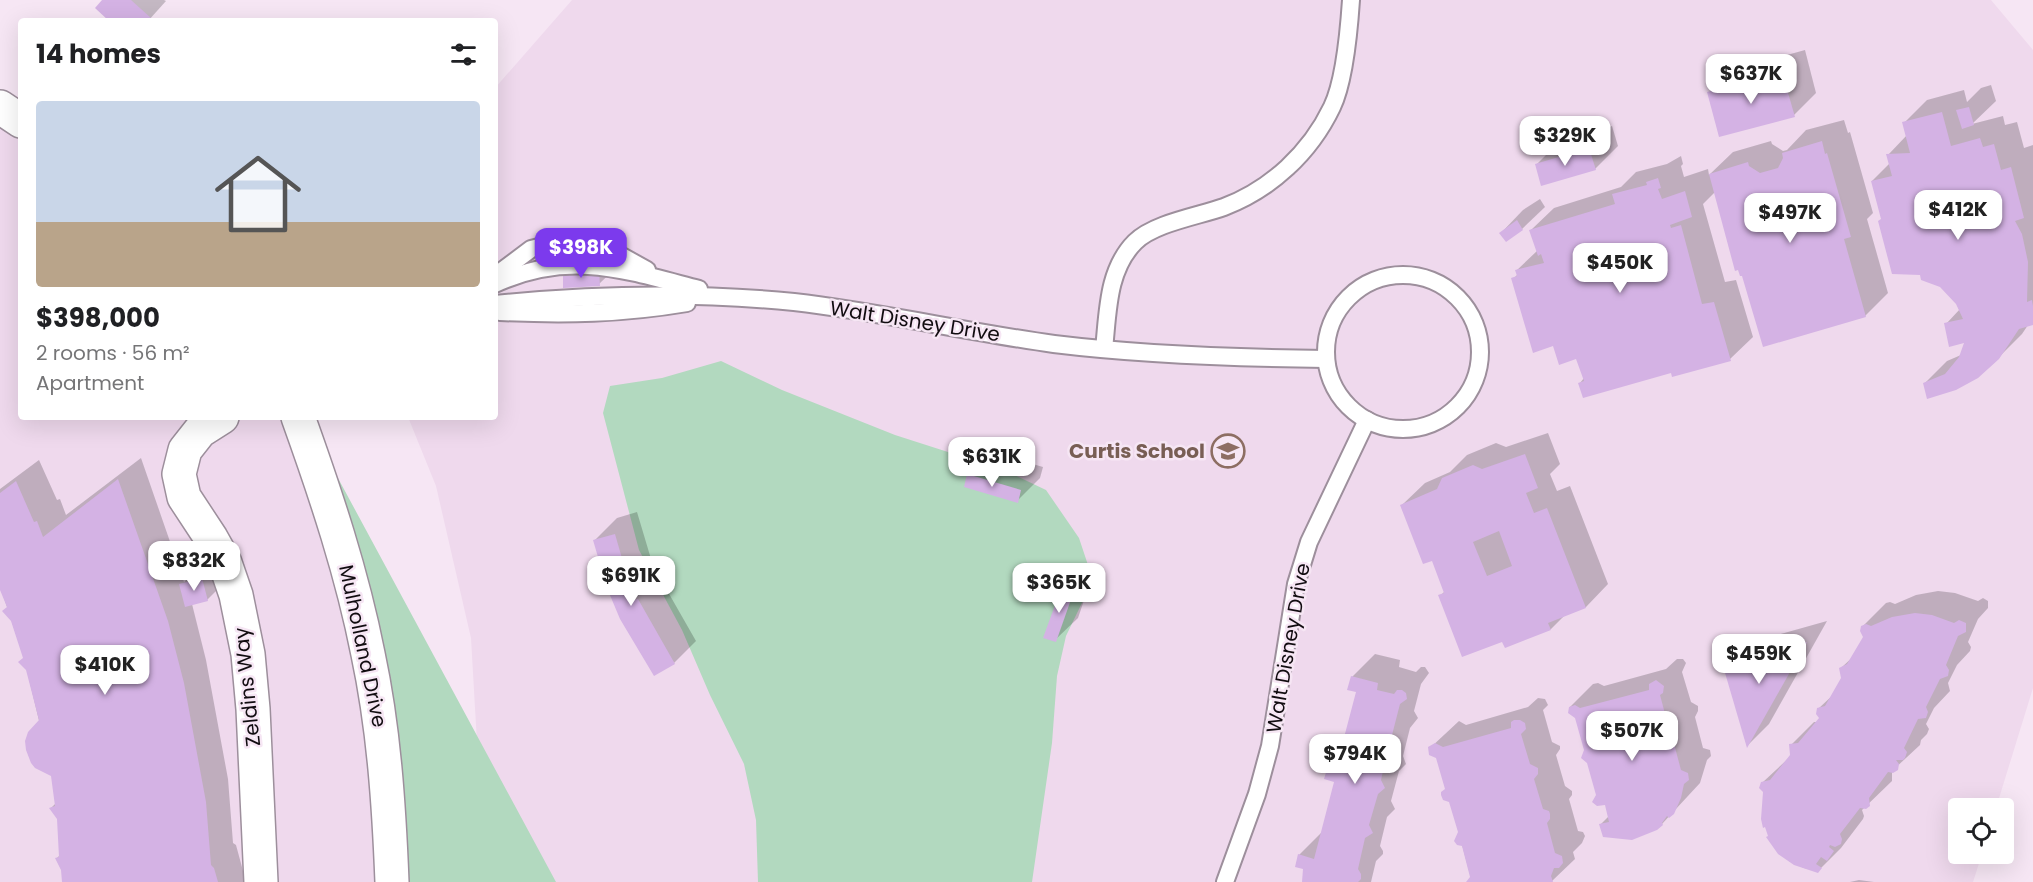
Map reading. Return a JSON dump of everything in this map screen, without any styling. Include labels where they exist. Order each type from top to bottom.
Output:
[{"type":"main road","points":[[0,107],[18,119]]},
{"type":"main road","name":"Zeldins Way","points":[[217,420],[200,431],[185,450],[179,474],[184,496],[225,563],[236,595],[248,654],[253,709],[261,882]]},
{"type":"main road","name":"Mulholland Drive","points":[[299,420],[344,553],[369,655],[381,732],[389,810],[392,882]]},
{"type":"lane","points":[[1104,349],[1110,293],[1119,265],[1136,241],[1161,227],[1224,206],[1256,192],[1289,168],[1312,141],[1333,106],[1344,63],[1351,0]]},
{"type":"lane","name":"Walt Disney Drive","points":[[498,274],[531,249],[563,241],[602,245],[664,280]]},
{"type":"lane","name":"Walt Disney Drive","points":[[498,283],[548,267],[582,265],[612,267],[726,297]]},
{"type":"lane","points":[[1414,275],[1438,282],[1458,297],[1473,316],[1480,337],[1481,362],[1475,381],[1464,401],[1447,416],[1424,427],[1396,429],[1367,420],[1346,405],[1332,384],[1326,359],[1328,331],[1333,314],[1361,286],[1386,276],[1414,275]]},
{"type":"lane","name":"Walt Disney Drive","points":[[498,304],[560,297],[628,294],[726,297],[794,302],[882,314],[1053,344],[1206,357],[1326,359]]},
{"type":"lane","name":"Walt Disney Drive","points":[[498,311],[564,315],[646,310],[726,297]]},
{"type":"lane","name":"Walt Disney Drive","points":[[1225,882],[1257,794],[1270,746],[1296,584],[1309,542],[1367,420]]},
{"type":"shaded area","name":"Curtis School","points":[[572,0],[1991,0],[2033,50],[2033,688],[1999,798],[1948,798],[1948,864],[1979,864],[1973,882],[485,882],[471,638],[436,486],[409,420],[498,420],[498,85]]},
{"type":"shaded area","points":[[0,107],[18,119],[18,420],[296,420],[381,732],[392,882],[0,882]]},
{"type":"green space","points":[[721,361],[782,390],[895,435],[1004,470],[1046,490],[1079,538],[1093,580],[1066,636],[1057,676],[1052,743],[1032,882],[758,882],[756,820],[744,764],[710,695],[682,630],[639,550],[603,413],[610,386],[662,378]]},
{"type":"green space","points":[[306,420],[556,882],[392,882],[389,809]]},
{"type":"building","points":[[102,0],[131,0],[151,18],[106,18],[95,8]]},
{"type":"building","points":[[1782,72],[1795,117],[1719,137],[1707,92]]},
{"type":"building","points":[[1969,107],[1974,125],[1962,129],[1956,110]]},
{"type":"building","points":[[1942,112],[1951,146],[1980,138],[1983,147],[1994,144],[2001,170],[2011,167],[2024,218],[2015,221],[2022,234],[2028,262],[2027,302],[2032,300],[2033,325],[2019,329],[1999,359],[1978,378],[1956,390],[1927,399],[1923,383],[1945,374],[1959,357],[1964,343],[1949,347],[1944,323],[1963,319],[1956,304],[1940,287],[1921,280],[1920,275],[1892,274],[1878,221],[1881,219],[1871,181],[1892,176],[1886,154],[1910,153],[1902,122]]},
{"type":"building","points":[[1822,141],[1851,237],[1844,239],[1866,317],[1763,347],[1742,276],[1738,270],[1735,271],[1709,174],[1748,162],[1749,166],[1760,173],[1778,168],[1783,158],[1782,153]]},
{"type":"building","points":[[1589,148],[1596,170],[1541,186],[1535,164]]},
{"type":"building","points":[[1658,178],[1661,188],[1658,189],[1662,199],[1685,191],[1692,217],[1670,225],[1671,228],[1681,225],[1702,304],[1714,302],[1731,361],[1672,377],[1671,373],[1583,398],[1578,383],[1584,381],[1576,359],[1559,365],[1553,346],[1533,353],[1511,278],[1517,276],[1515,270],[1544,263],[1541,254],[1538,256],[1529,230],[1615,204],[1612,194],[1647,185],[1646,182]]},
{"type":"building","points":[[1517,220],[1523,230],[1506,242],[1499,233]]},
{"type":"building","points":[[599,270],[600,286],[563,288],[563,272]]},
{"type":"building","points":[[1525,454],[1538,488],[1526,493],[1534,513],[1547,508],[1586,608],[1548,623],[1551,630],[1505,648],[1502,642],[1462,657],[1438,595],[1444,593],[1432,561],[1423,564],[1400,505],[1437,489],[1442,478],[1473,465],[1482,469]],"holes":[[[1499,531],[1512,566],[1487,576],[1473,542]]]},
{"type":"building","points":[[967,474],[1021,490],[1018,503],[964,487]]},
{"type":"building","points":[[118,479],[168,621],[184,683],[206,802],[211,865],[218,882],[62,882],[61,870],[55,858],[59,857],[57,819],[49,808],[55,806],[51,776],[35,768],[26,750],[25,741],[28,732],[39,720],[26,670],[18,662],[23,658],[11,621],[2,611],[7,607],[0,590],[0,493],[16,481],[43,537]]},
{"type":"building","points":[[615,534],[634,600],[638,599],[675,664],[654,676],[620,619],[607,588],[593,540]]},
{"type":"building","points":[[202,578],[208,601],[185,607],[179,584]]},
{"type":"building","points":[[1062,586],[1074,591],[1056,642],[1043,638]]},
{"type":"building","points":[[1915,613],[1932,615],[1954,623],[1959,620],[1966,623],[1966,632],[1958,636],[1946,665],[1949,670],[1948,676],[1940,679],[1926,707],[1928,712],[1926,718],[1918,719],[1904,748],[1907,752],[1905,758],[1896,760],[1899,764],[1898,770],[1893,773],[1888,772],[1869,798],[1870,806],[1866,809],[1860,808],[1840,834],[1841,844],[1835,847],[1830,845],[1829,847],[1834,851],[1827,861],[1821,857],[1816,864],[1822,868],[1818,873],[1794,865],[1778,854],[1766,837],[1768,836],[1761,819],[1763,792],[1759,788],[1761,782],[1770,780],[1790,755],[1789,744],[1798,743],[1819,718],[1816,714],[1817,708],[1825,706],[1841,678],[1839,668],[1847,664],[1863,637],[1860,631],[1861,626],[1866,624],[1871,626],[1892,617]]},
{"type":"building","points":[[1807,642],[1747,748],[1723,666]]},
{"type":"building","points":[[1351,676],[1378,683],[1377,690],[1394,694],[1397,690],[1402,690],[1406,693],[1407,699],[1400,704],[1392,735],[1396,742],[1394,747],[1388,749],[1381,780],[1385,788],[1378,794],[1369,825],[1373,833],[1365,838],[1358,869],[1361,879],[1358,882],[1302,882],[1303,869],[1295,867],[1298,854],[1314,859],[1334,782],[1324,779],[1328,766],[1336,768],[1356,692],[1347,690]]},
{"type":"building","points":[[1656,680],[1664,686],[1663,693],[1660,695],[1668,725],[1676,729],[1673,740],[1681,770],[1688,773],[1689,780],[1684,784],[1674,814],[1669,818],[1667,816],[1663,825],[1657,830],[1632,840],[1603,837],[1599,824],[1609,822],[1605,805],[1597,806],[1592,802],[1596,795],[1587,763],[1581,758],[1584,750],[1575,718],[1568,713],[1569,707],[1575,705],[1580,708],[1649,690],[1649,684]]},
{"type":"building","points":[[1514,720],[1525,723],[1526,729],[1521,734],[1530,764],[1538,768],[1538,774],[1534,779],[1543,809],[1549,811],[1550,814],[1547,823],[1555,853],[1562,856],[1563,863],[1559,868],[1554,868],[1551,876],[1553,882],[1466,882],[1470,877],[1462,846],[1457,845],[1454,841],[1458,832],[1449,802],[1443,800],[1441,795],[1445,789],[1436,758],[1429,755],[1428,747],[1435,743],[1443,747],[1511,728],[1511,722]]},
{"type":"place","name":"Curtis School","points":[[1228,451]]}]
